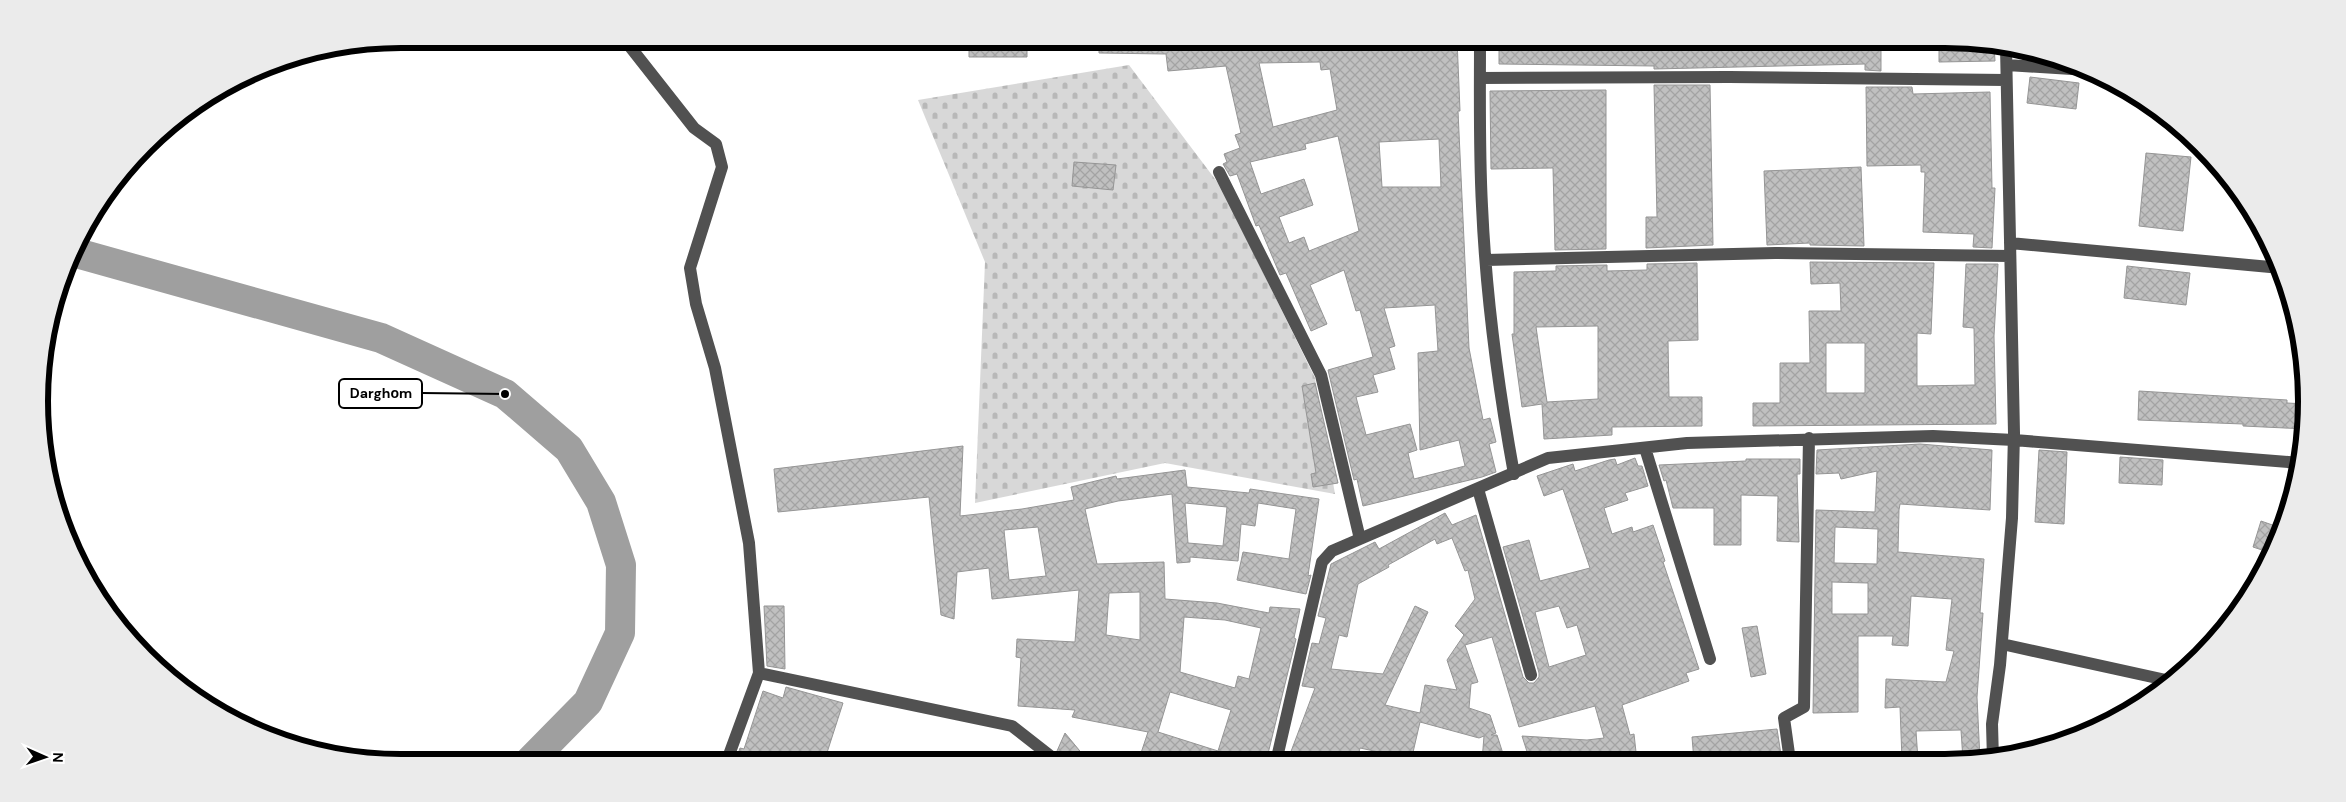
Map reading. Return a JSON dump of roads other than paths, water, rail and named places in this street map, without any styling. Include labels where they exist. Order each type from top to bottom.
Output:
[{"type":"street","points":[[631,48],[694,128],[716,144],[722,167],[690,268],[696,304],[715,368],[750,543],[759,673],[729,754]]},
{"type":"street","points":[[1480,48],[1482,206],[1486,260],[1498,385],[1514,474]]},
{"type":"street","points":[[1993,751],[1992,724],[2002,644],[2012,518],[2014,440],[2006,53]]},
{"type":"street","points":[[2007,65],[2066,69]]},
{"type":"street","points":[[1480,78],[1729,77],[2006,80]]},
{"type":"street","points":[[1219,172],[1321,375],[1360,539]]},
{"type":"street","points":[[2010,242],[2272,267]]},
{"type":"street","points":[[1486,260],[1775,254],[2010,256]]},
{"type":"street","points":[[1278,754],[1322,562],[1332,551],[1548,458],[1687,444],[1809,438],[1933,436],[2014,440],[2293,462]]},
{"type":"street","points":[[1789,754],[1784,718],[1804,707],[1809,438]]},
{"type":"street","points":[[1646,448],[1710,659]]},
{"type":"street","points":[[1478,489],[1531,675]]},
{"type":"street","points":[[2002,644],[2162,679]]},
{"type":"street","points":[[759,673],[1012,726],[1048,754]]},
{"type":"waterway","points":[[80,254],[381,338],[505,394],[569,449],[601,502],[621,565],[620,633],[588,702],[537,754]]},
{"type":"place","name":"Darghоm","points":[[505,394]]}]
